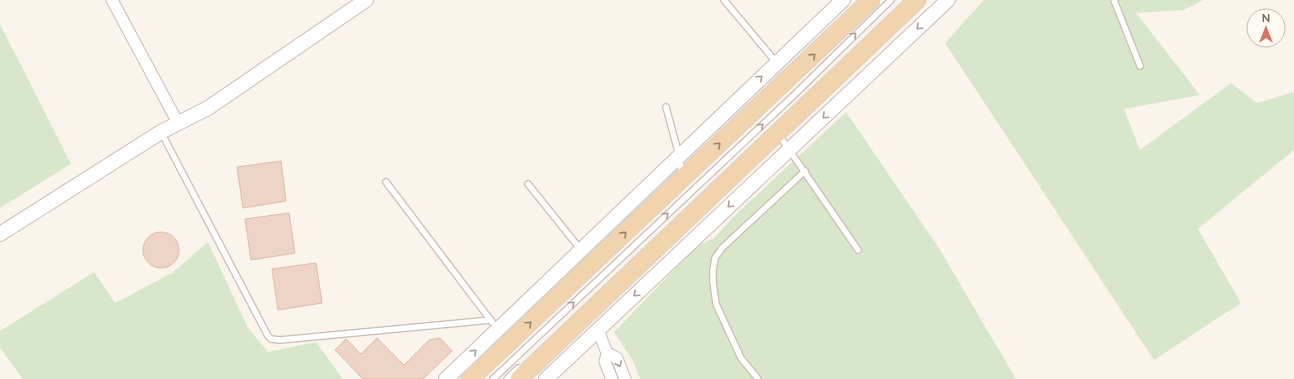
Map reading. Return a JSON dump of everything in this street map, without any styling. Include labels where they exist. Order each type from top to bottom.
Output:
[{"type":"main road","points":[[521,372],[917,0]]},
{"type":"main road","points":[[470,379],[501,333],[683,178],[869,1]]},
{"type":"street","points":[[112,0],[178,123]]},
{"type":"street","points":[[0,234],[161,132],[208,108],[366,0]]},
{"type":"street","points":[[446,379],[501,333],[581,250],[843,0]]},
{"type":"street","points":[[546,379],[948,0]]},
{"type":"street","points":[[598,330],[607,353],[605,362],[612,379]]},
{"type":"street","points":[[607,353],[617,358],[625,379]]},
{"type":"lane","points":[[724,0],[777,63]]},
{"type":"lane","points":[[493,379],[793,96],[891,0]]},
{"type":"lane","points":[[1114,0],[1140,66]]},
{"type":"lane","points":[[666,107],[679,155],[683,178]]},
{"type":"lane","points":[[161,132],[268,336],[271,339],[280,340],[501,333]]},
{"type":"lane","points":[[777,132],[858,250]]},
{"type":"lane","points":[[758,379],[741,358],[716,304],[713,282],[715,258],[722,248],[805,171]]},
{"type":"lane","points":[[386,182],[501,333]]},
{"type":"lane","points":[[528,184],[581,250]]},
{"type":"lane","points":[[507,379],[521,372]]},
{"type":"green space","points":[[984,0],[1203,0],[1184,10],[1136,13],[1200,95],[1124,109],[1140,150],[1231,83],[1257,103],[1294,92],[1294,150],[1198,229],[1241,303],[1154,360],[945,43]]},
{"type":"green space","points":[[0,24],[71,164],[0,208]]},
{"type":"green space","points":[[846,112],[939,248],[1016,379],[640,379],[633,361],[614,332],[696,247],[714,238],[734,216]]},
{"type":"green space","points":[[208,242],[248,328],[268,352],[316,342],[343,379],[23,379],[0,348],[0,331],[94,272],[115,303],[172,273]]},
{"type":"building","points":[[281,161],[286,201],[243,208],[237,167]]},
{"type":"building","points":[[289,213],[295,253],[251,260],[245,219]]},
{"type":"building","points":[[165,232],[174,237],[178,243],[178,257],[174,263],[165,268],[157,268],[148,263],[144,257],[143,246],[148,237],[154,233]]},
{"type":"building","points":[[316,263],[322,303],[278,310],[272,269]]},
{"type":"building","points":[[377,338],[404,365],[429,340],[440,338],[452,351],[423,379],[363,379],[335,350],[346,339],[361,354]]}]
